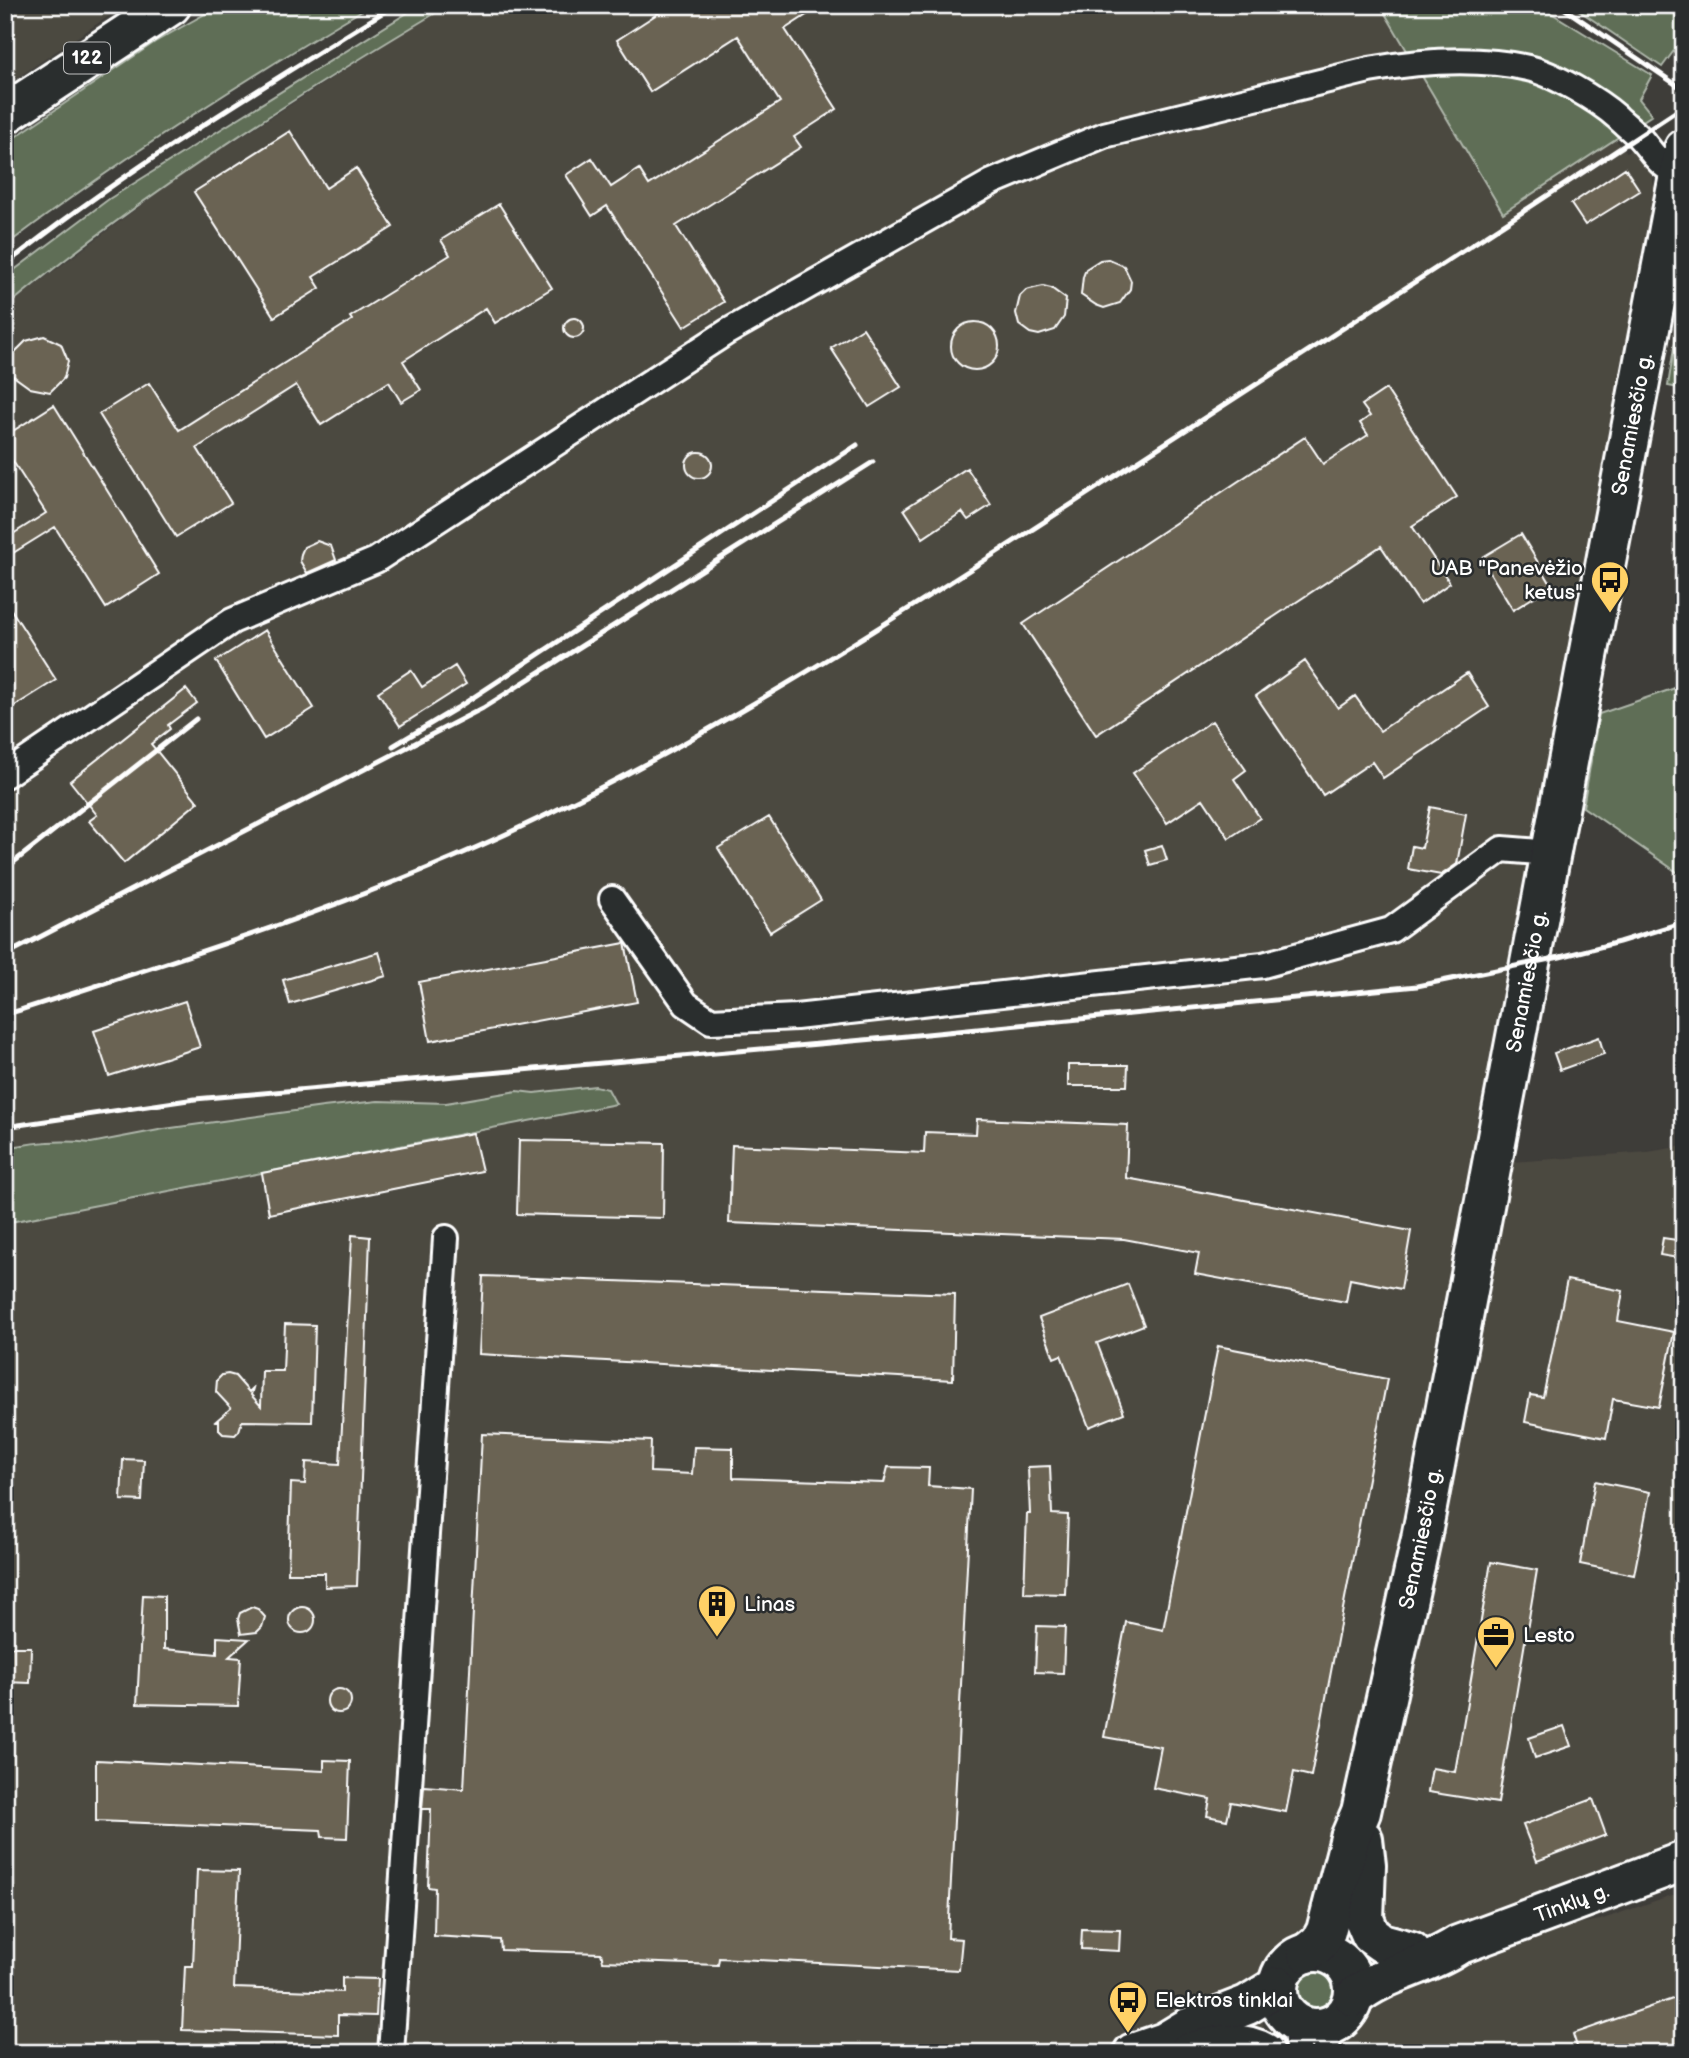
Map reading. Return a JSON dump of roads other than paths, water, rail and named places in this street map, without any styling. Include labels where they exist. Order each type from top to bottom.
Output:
[{"type":"main road","name":"122","points":[[5,114],[171,5]]},
{"type":"main road","name":"Senamiesčio g.","points":[[1371,1935],[1364,1919],[1366,1866],[1362,1825],[1421,1539],[1681,161]]},
{"type":"main road","name":"Senamiesčio g.","points":[[1335,1993],[1320,1942],[1350,1838],[1362,1825]]},
{"type":"main road","name":"Tinklų g.","points":[[1335,1993],[1411,1951],[1458,1945],[1684,1861]]},
{"type":"main road","name":"Tinklų g.","points":[[1371,1935],[1382,1943],[1411,1951]]},
{"type":"main road","name":"Tinklų g.","points":[[1335,1993],[1368,1985],[1439,1958],[1458,1945]]},
{"type":"main road","name":"Senamiesčio g.","points":[[1290,2019],[1287,1965],[1296,1957],[1335,1993]]},
{"type":"main road","points":[[1162,2049],[1188,2028],[1247,2004],[1314,2028],[1335,1993]]},
{"type":"main road","points":[[1162,2049],[1237,2043],[1252,2046],[1265,2053]]},
{"type":"street","points":[[5,775],[232,621],[376,560],[727,331],[992,181],[1104,135],[1369,70],[1412,62],[1470,62],[1530,68],[1577,90],[1611,112],[1638,136],[1656,160],[1668,170],[1681,161]]},
{"type":"street","points":[[612,899],[686,1004],[710,1021],[723,1021],[809,1015],[1263,965],[1391,930],[1502,849],[1551,853]]},
{"type":"street","points":[[391,2053],[446,1238]]},
{"type":"railway","points":[[5,265],[147,162],[395,5]]},
{"type":"railway","points":[[1559,5],[1684,90]]},
{"type":"railway","points":[[5,1015],[257,932],[382,887],[504,835],[663,755],[893,619],[1684,106]]},
{"type":"railway","points":[[393,746],[457,708],[857,445]]},
{"type":"railway","points":[[5,955],[483,708],[873,462]]},
{"type":"railway","points":[[5,869],[196,719]]},
{"type":"railway","points":[[5,1127],[195,1099],[886,1038],[1417,986],[1560,957],[1684,922]]},
{"type":"place","name":"UAB \"Panevėžio ketus\"","points":[[1610,614]]},
{"type":"place","name":"Linas","points":[[717,1638]]},
{"type":"place","name":"Lesto","points":[[1496,1669]]},
{"type":"place","name":"Elektros tinklai","points":[[1128,2034]]}]
